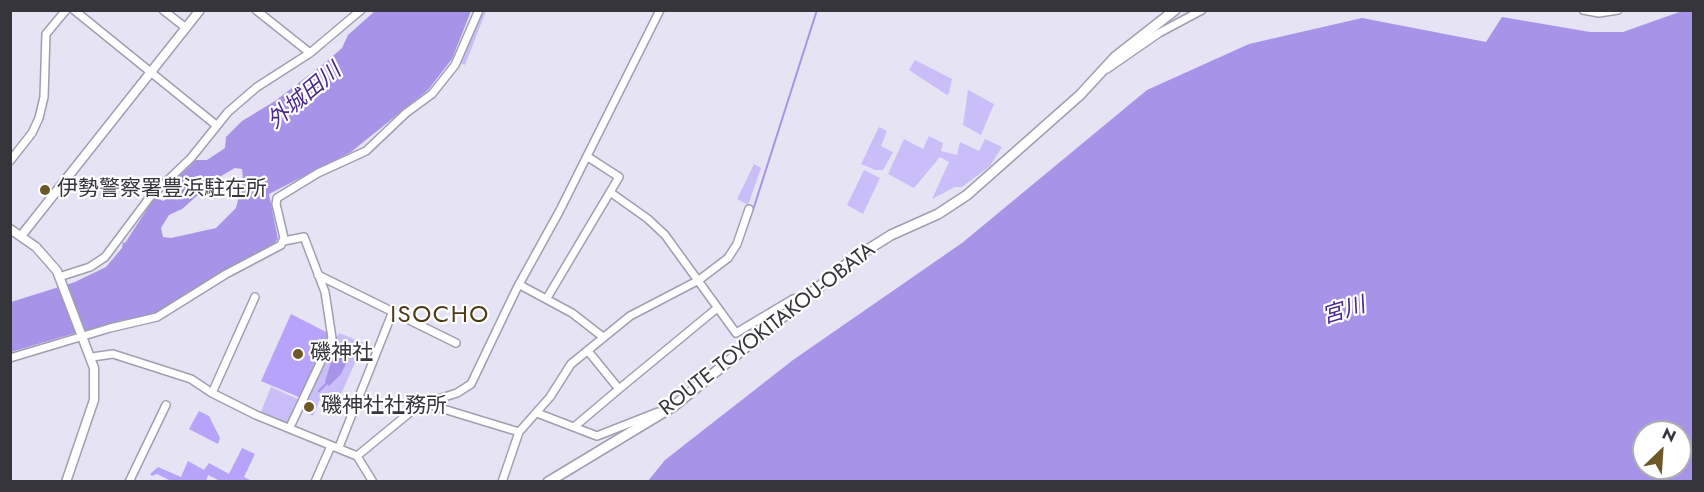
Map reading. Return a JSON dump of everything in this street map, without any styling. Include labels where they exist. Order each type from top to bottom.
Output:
[{"type":"main road","name":"ROUTE TOYOKITAKOU-OBATA","points":[[548,482],[674,406],[807,295],[891,235],[938,214],[967,195],[1101,74],[1115,57],[1175,10]]},
{"type":"street","points":[[10,161],[39,118],[44,97],[46,34],[66,10]]},
{"type":"street","points":[[74,10],[216,125]]},
{"type":"street","points":[[163,10],[186,28]]},
{"type":"street","points":[[21,236],[200,10]]},
{"type":"street","points":[[256,10],[310,52]]},
{"type":"street","points":[[60,278],[90,267],[105,257],[150,197],[191,158],[216,125],[257,87],[310,52],[361,10]]},
{"type":"street","points":[[284,241],[276,204],[277,198],[318,173],[366,151],[406,113],[432,94],[455,64],[479,10]]},
{"type":"street","points":[[357,456],[405,414],[419,405],[466,389],[471,384],[520,285],[588,157],[660,10]]},
{"type":"street","points":[[1101,74],[1160,33],[1202,10]]},
{"type":"street","points":[[1583,10],[1599,13],[1618,10]]},
{"type":"street","points":[[547,298],[619,177],[588,157]]},
{"type":"street","points":[[610,192],[648,219],[665,235],[699,280],[716,309],[736,333],[740,333],[793,299],[807,295]]},
{"type":"street","points":[[502,482],[519,432],[537,413],[571,364],[603,336],[644,307],[699,280],[731,254],[749,209]]},
{"type":"street","points":[[10,229],[47,257],[60,278],[92,357],[96,386],[94,400],[66,482]]},
{"type":"street","points":[[10,358],[83,335],[157,317],[284,241],[304,237],[329,309],[332,338],[290,427]]},
{"type":"street","points":[[318,275],[456,343]]},
{"type":"street","points":[[520,285],[547,298],[603,336]]},
{"type":"street","points":[[212,393],[255,297]]},
{"type":"street","points":[[574,428],[716,309]]},
{"type":"street","points":[[315,482],[335,447],[393,311]]},
{"type":"street","points":[[588,351],[619,389]]},
{"type":"street","points":[[92,357],[102,354],[118,355],[191,379],[212,393],[256,415],[357,456],[373,482]]},
{"type":"street","points":[[427,404],[519,432]]},
{"type":"street","points":[[129,482],[165,405]]},
{"type":"street","points":[[537,413],[597,436],[674,406]]},
{"type":"shaded area","points":[[482,11],[486,11],[465,65],[460,63]]},
{"type":"shaded area","points":[[915,60],[952,79],[947,95],[909,70]]},
{"type":"shaded area","points":[[968,90],[994,104],[981,135],[963,125]]},
{"type":"shaded area","points":[[879,127],[887,131],[881,146],[893,152],[883,170],[875,170],[861,164]]},
{"type":"shaded area","points":[[929,136],[943,143],[941,151],[957,155],[960,142],[979,151],[985,139],[1002,147],[990,166],[962,187],[955,187],[932,199],[949,162],[940,157],[914,188],[888,174],[904,139],[923,149]]},
{"type":"shaded area","points":[[754,164],[761,168],[748,205],[737,199]]},
{"type":"shaded area","points":[[864,170],[880,178],[863,214],[847,205]]},
{"type":"shaded area","points":[[291,314],[328,333],[329,338],[301,398],[261,381]]},
{"type":"shaded area","points":[[339,333],[364,343],[341,394],[337,392],[331,404],[320,399],[313,416],[300,410]]},
{"type":"shaded area","points":[[271,387],[300,400],[286,424],[260,414]]},
{"type":"shaded area","points":[[199,411],[209,416],[220,438],[218,444],[189,429]]},
{"type":"shaded area","points":[[242,448],[255,454],[244,477],[252,481],[220,481],[208,475],[206,481],[171,481],[157,474],[152,476],[150,474],[158,467],[181,477],[188,461],[204,470],[209,463],[229,474]]},
{"type":"water","name":"宮川","points":[[1685,10],[1694,11],[1693,481],[648,481],[665,460],[793,360],[962,243],[1147,90],[1249,44],[1362,18],[1486,42],[1502,17],[1590,32],[1623,32]]},
{"type":"water","name":"外城田川","points":[[375,11],[471,11],[452,59],[428,90],[351,152],[269,194],[278,239],[272,246],[203,284],[169,309],[11,352],[11,302],[75,282],[106,267],[122,248],[123,242],[125,243],[155,197],[163,201],[175,194],[182,186],[179,176],[196,160],[207,160],[225,148],[226,137],[242,121],[275,101],[326,62],[342,48],[348,35]],"holes":[[[235,168],[242,169],[243,179],[236,208],[216,228],[171,238],[163,237],[161,228],[169,215],[182,209],[216,179]]]},
{"type":"water","points":[[345,349],[349,350],[350,356],[341,374],[329,386],[325,382],[331,362],[337,350],[340,353]]},
{"type":"waterway","points":[[734,255],[754,207],[817,10]]},
{"type":"waterway","points":[[319,391],[327,383]]},
{"type":"place","name":"伊勢警察署豊浜駐在所","points":[[45,190]]},
{"type":"place","name":"磯神社","points":[[298,354]]},
{"type":"place","name":"磯神社社務所","points":[[309,407]]},
{"type":"district","name":"ISOCHO","points":[[440,316]]}]
